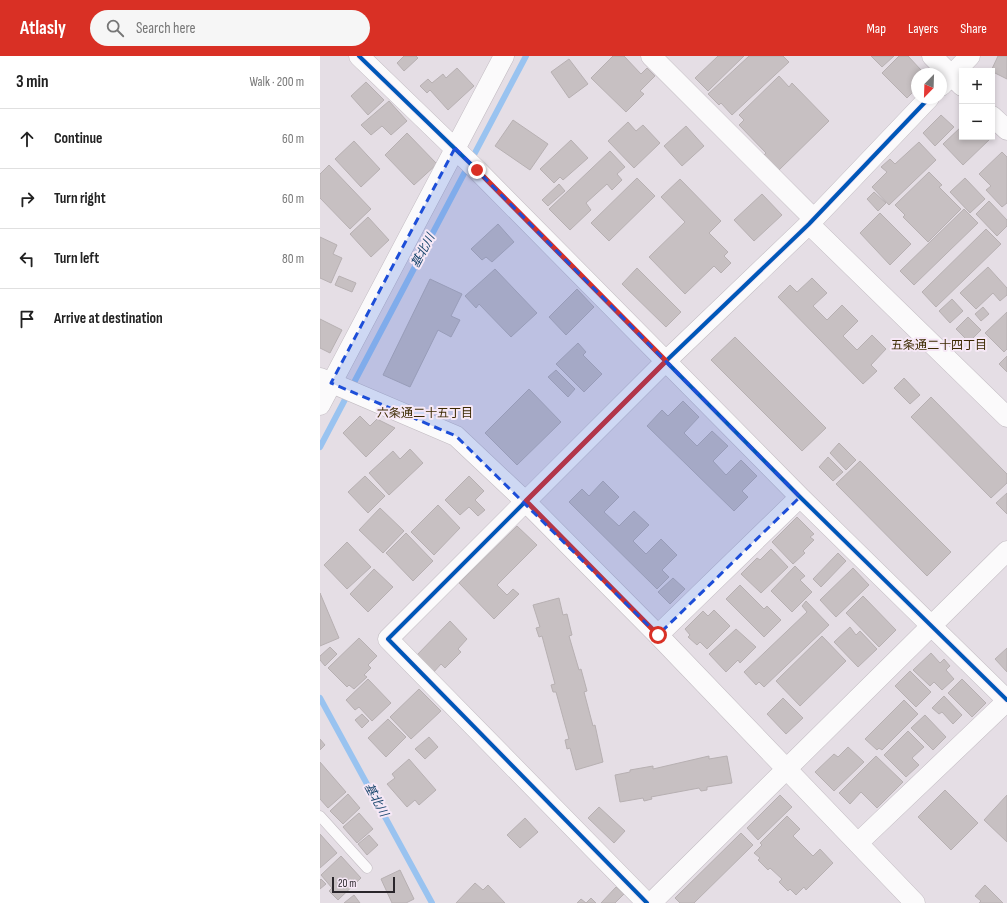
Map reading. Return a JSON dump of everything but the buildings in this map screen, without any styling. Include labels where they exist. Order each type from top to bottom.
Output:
[{"type":"street","points":[[359,56],[458,151],[800,497],[1007,700],[858,842]]},
{"type":"street","points":[[320,405],[458,151],[504,56]]},
{"type":"street","points":[[651,56],[811,221],[1007,417]]},
{"type":"street","points":[[932,56],[951,82],[970,56]]},
{"type":"street","points":[[647,903],[388,639],[666,361],[811,221],[923,104]]},
{"type":"street","points":[[995,119],[1007,130]]},
{"type":"street","points":[[331,383],[456,436],[526,501],[658,635],[915,903]]},
{"type":"street","points":[[658,635],[800,497]]},
{"type":"street","points":[[651,903],[1007,551]]},
{"type":"lane","points":[[320,816],[368,868]]},
{"type":"highlighted area","points":[[455,148],[800,497],[658,635],[456,436],[331,383]]},
{"type":"waterway","name":"基北川","points":[[320,447],[526,56]]},
{"type":"waterway","name":"基北川","points":[[320,698],[432,903]]},
{"type":"cycle path","points":[[359,56],[477,170],[800,497],[1007,700]]},
{"type":"cycle path","points":[[647,903],[388,639],[666,361],[809,224],[923,104]]},
{"type":"district","name":"五条通二十四丁目","points":[[939,345]]},
{"type":"district","name":"六条通二十五丁目","points":[[425,413]]},
{"type":"route","points":[[477,170],[666,361],[526,501],[658,635]]}]
